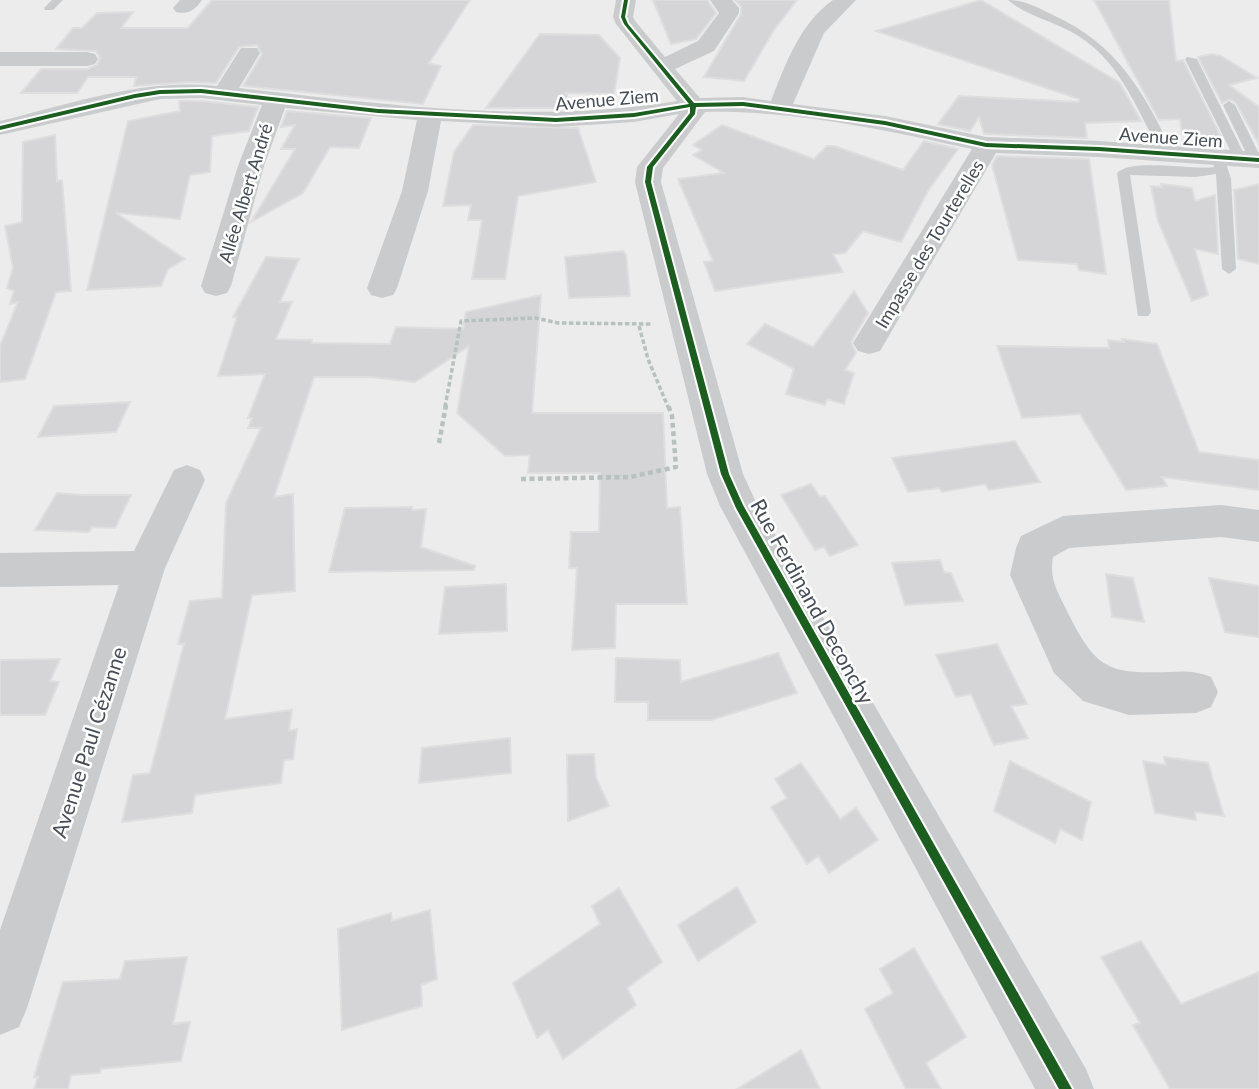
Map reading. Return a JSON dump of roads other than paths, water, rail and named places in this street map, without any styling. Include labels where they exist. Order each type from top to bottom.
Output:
[{"type":"street","points":[[626,0],[623,16],[626,24],[693,105]]},
{"type":"street","points":[[661,67],[711,42],[729,13],[729,8],[720,0]]},
{"type":"street","points":[[780,107],[815,28],[834,7],[846,0]]},
{"type":"street","points":[[224,94],[249,53]]},
{"type":"street","points":[[5,69],[27,59],[87,59]]},
{"type":"street","name":"Avenue Ziem","points":[[0,128],[135,96],[180,92],[430,114],[556,120],[634,115],[693,105],[743,104],[780,107],[885,124],[986,145],[1167,153],[1238,160]]},
{"type":"street","name":"Allée Albert André","points":[[216,286],[250,166],[276,99]]},
{"type":"street","name":"Rue Ferdinand Deconchy","points":[[693,105],[693,113],[650,167],[648,182],[725,474],[739,506],[1066,1089]]},
{"type":"street","points":[[382,288],[415,191],[430,114]]},
{"type":"street","name":"Impasse des Tourterelles","points":[[869,343],[983,155],[986,145]]},
{"type":"street","name":"Avenue Paul Cézanne","points":[[0,1008],[145,568],[187,480]]},
{"type":"street","points":[[1196,692],[1129,694],[1098,686],[1069,659],[1030,575],[1035,548],[1063,532],[1221,521],[1259,526]]},
{"type":"street","points":[[0,570],[145,568]]},
{"type":"lane","points":[[49,8],[58,0]]},
{"type":"lane","points":[[1013,0],[1089,38],[1117,67],[1139,96],[1167,153]]},
{"type":"lane","points":[[1191,58],[1238,160]]},
{"type":"lane","points":[[1229,105],[1238,160],[1229,269]]},
{"type":"lane","points":[[1143,312],[1123,173],[1132,169],[1195,173],[1238,160]]}]
